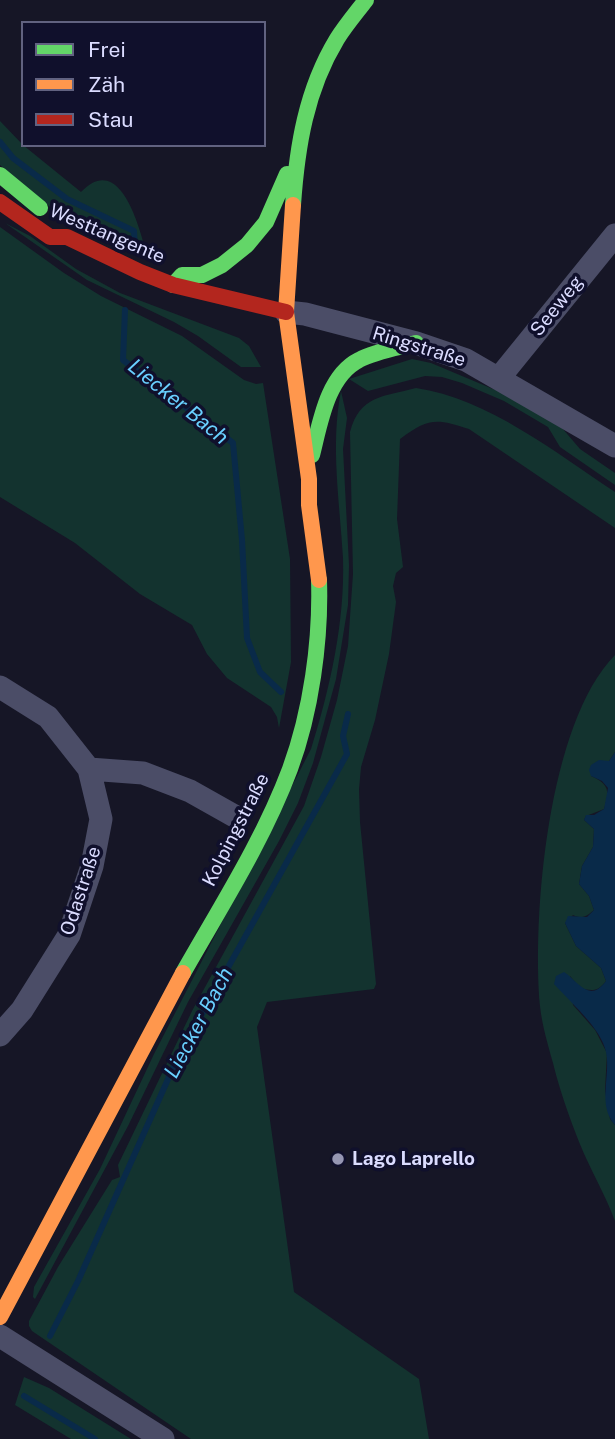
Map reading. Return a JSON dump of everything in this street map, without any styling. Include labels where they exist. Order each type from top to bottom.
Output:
[{"type":"main road","points":[[173,285],[182,275],[202,275],[222,265],[247,245],[266,222],[296,156],[306,109],[318,77],[337,39],[366,0]]},
{"type":"main road","name":"Kolpingstraße","points":[[0,1317],[170,997],[265,827],[290,769],[306,718],[320,614],[318,568],[309,505],[309,479],[286,312],[296,156]]},
{"type":"main road","points":[[0,175],[60,225]]},
{"type":"main road","name":"Westtangente","points":[[0,202],[50,237],[60,225],[140,272],[173,285],[286,312]]},
{"type":"main road","points":[[309,479],[321,422],[339,376],[355,361],[416,343]]},
{"type":"street","name":"Seeweg","points":[[499,377],[615,235]]},
{"type":"street","name":"Ringstraße","points":[[286,312],[305,314],[466,359],[615,446]]},
{"type":"street","name":"Odastraße","points":[[0,687],[48,717],[89,769],[101,819],[89,877],[69,935],[22,1010],[0,1035]]},
{"type":"street","points":[[89,769],[144,773],[190,791],[238,818]]},
{"type":"street","points":[[0,1336],[163,1439]]},
{"type":"green space","points":[[0,121],[21,143],[21,147],[25,147],[81,192],[95,182],[107,181],[117,187],[133,213],[147,256],[109,241],[61,215],[0,165]]},
{"type":"green space","points":[[5,223],[30,236],[76,269],[120,293],[239,338],[249,346],[261,367],[241,367],[174,322],[87,280]]},
{"type":"green space","points":[[0,227],[101,296],[182,336],[244,380],[263,383],[290,559],[291,662],[279,728],[271,707],[227,678],[207,654],[192,625],[140,594],[75,543],[0,497]]},
{"type":"green space","points":[[412,359],[431,363],[512,397],[556,421],[580,449],[615,473],[615,485],[560,447],[548,427],[504,401],[462,383],[442,377],[425,376],[368,391],[349,379]]},
{"type":"green space","points":[[416,388],[443,394],[495,415],[615,492],[615,528],[469,429],[433,422],[418,427],[400,439],[397,519],[403,567],[396,573],[393,586],[396,602],[389,654],[375,720],[361,767],[359,789],[376,984],[374,989],[267,1002],[257,1027],[294,1292],[419,1379],[429,1439],[191,1439],[32,1331],[29,1321],[58,1267],[112,1180],[120,1177],[118,1165],[192,1011],[304,806],[337,700],[348,646],[353,574],[350,432],[354,420],[367,404],[383,396]]},
{"type":"green space","points":[[341,391],[347,418],[343,449],[349,565],[348,605],[336,679],[313,763],[298,803],[279,841],[188,1002],[128,1126],[35,1299],[34,1287],[100,1169],[154,1054],[311,749],[330,679],[342,606],[343,558],[336,454]]},
{"type":"green space","points":[[615,655],[615,752],[609,761],[591,776],[605,785],[607,797],[604,809],[586,816],[584,820],[594,829],[593,847],[582,866],[579,884],[589,896],[594,910],[584,917],[573,915],[565,923],[576,946],[601,968],[606,981],[597,989],[588,990],[580,988],[570,976],[573,1005],[595,1030],[607,1053],[605,1090],[610,1119],[615,1125],[615,1221],[581,1147],[559,1086],[542,1020],[538,968],[543,873],[549,822],[560,772],[574,726],[592,686]]},
{"type":"green space","points":[[24,1377],[49,1388],[131,1439],[71,1439],[15,1405]]},
{"type":"water","points":[[615,752],[615,1125],[607,1109],[607,1061],[603,1043],[592,1025],[554,984],[556,976],[564,972],[589,991],[600,988],[606,981],[601,968],[576,946],[565,923],[568,916],[587,917],[594,910],[589,896],[579,884],[582,866],[593,847],[594,829],[584,820],[586,815],[594,815],[604,809],[608,788],[602,781],[591,776],[589,770],[591,765],[599,760],[609,761]]},
{"type":"waterway","name":"Liecker Bach","points":[[0,142],[13,158],[67,199],[134,231],[135,250]]},
{"type":"waterway","name":"Liecker Bach","points":[[125,310],[123,360],[233,443],[247,638],[260,672],[281,692]]},
{"type":"waterway","name":"Liecker Bach","points":[[50,1336],[78,1281],[177,1059],[347,754],[343,736],[348,714]]},
{"type":"waterway","points":[[24,1396],[95,1439]]},
{"type":"traffic: fast","points":[[293,205],[305,119],[318,78],[337,39],[366,0]]},
{"type":"traffic: fast","points":[[173,285],[182,275],[202,275],[222,265],[247,245],[266,222],[287,174]]},
{"type":"traffic: fast","points":[[0,175],[40,208]]},
{"type":"traffic: fast","points":[[312,455],[326,402],[339,377],[348,367],[372,354],[416,343]]},
{"type":"traffic: fast","points":[[183,973],[254,848],[290,769],[304,724],[313,676],[319,580]]},
{"type":"traffic: slow","points":[[293,205],[286,312],[309,479],[309,505],[319,580]]},
{"type":"traffic: slow","points":[[0,1317],[183,973]]},
{"type":"traffic: jam","points":[[0,202],[50,237],[67,237],[173,285],[286,312]]},
{"type":"place","name":"Lago Laprello","points":[[338,1159]]}]
